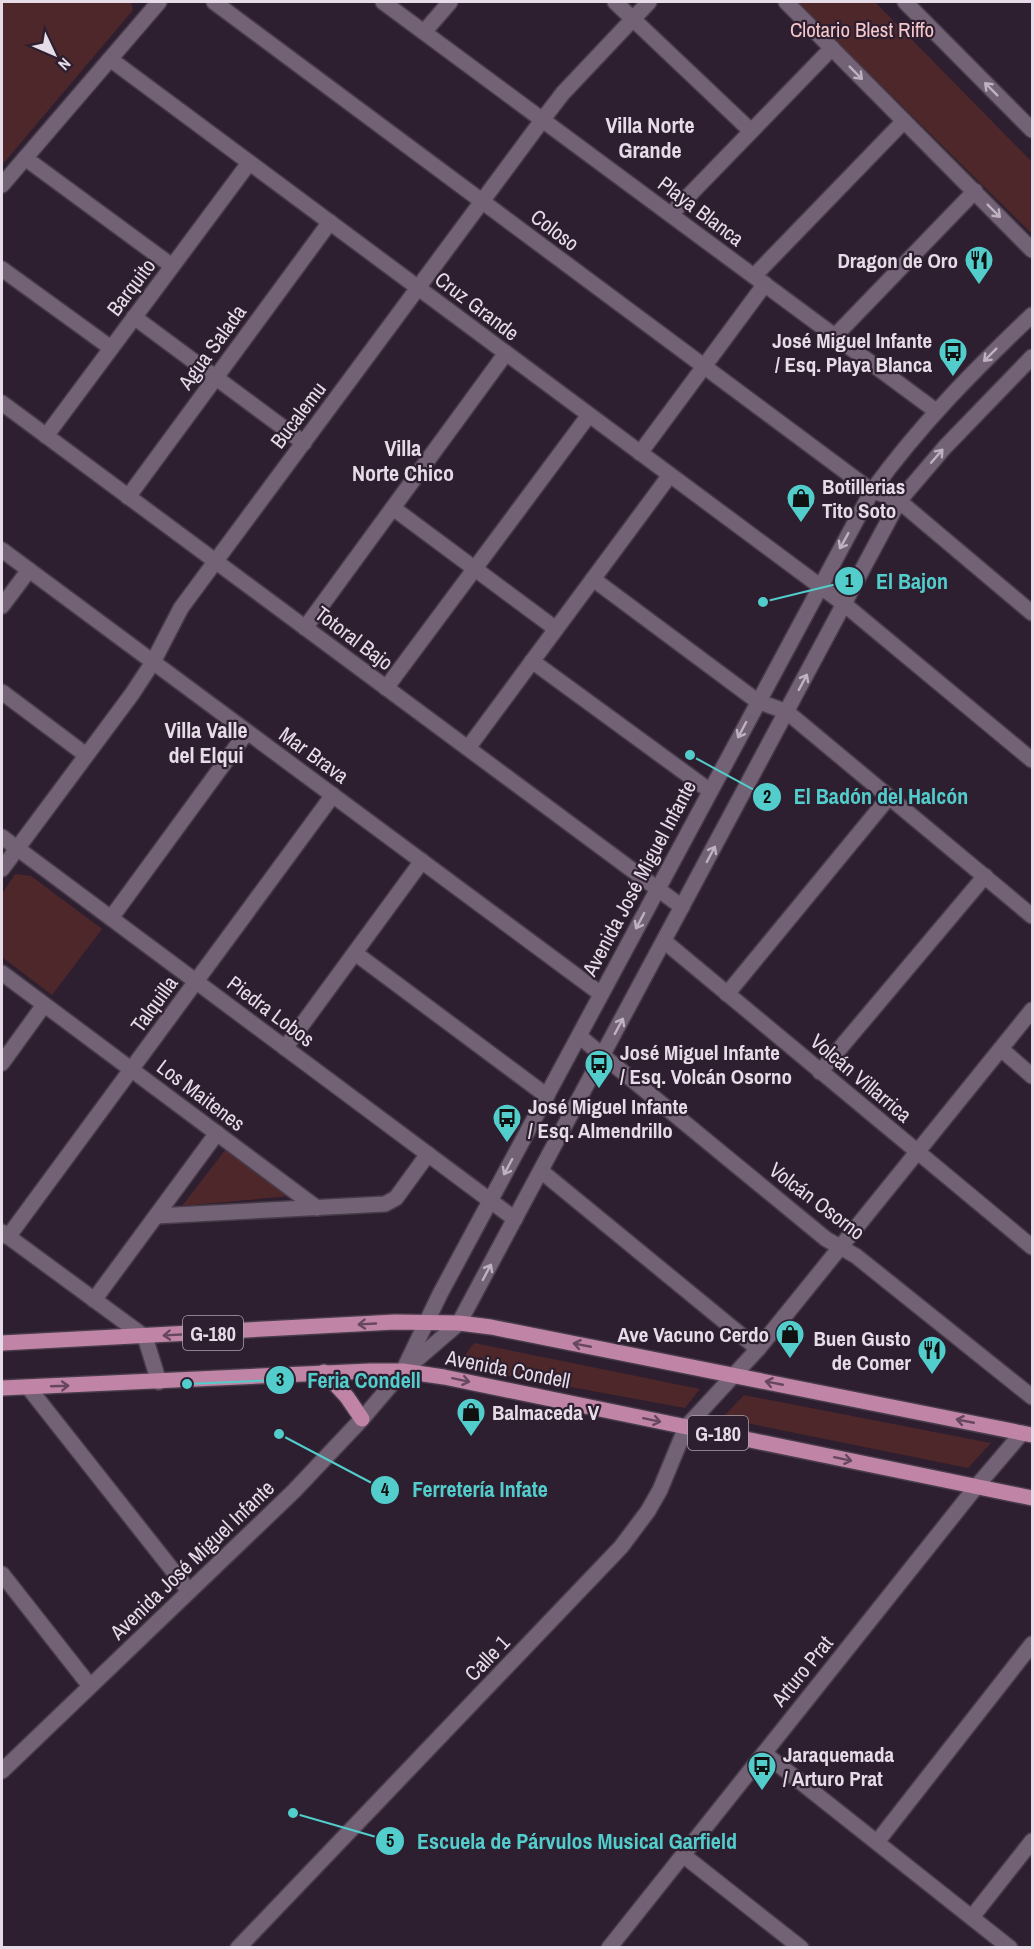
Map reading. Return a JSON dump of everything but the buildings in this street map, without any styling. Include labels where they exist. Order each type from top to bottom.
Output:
[{"type":"main road","name":"Avenida Condell","points":[[2,1343],[395,1322],[459,1323],[491,1327],[1029,1431]]},
{"type":"main road","name":"Avenida Condell","points":[[2,1388],[324,1372],[403,1371],[444,1377],[1032,1498]]},
{"type":"main road","points":[[324,1372],[347,1397],[362,1419]]},
{"type":"street","name":"Coloso","points":[[214,2],[872,491],[899,501],[1032,613]]},
{"type":"street","name":"Playa Blanca","points":[[383,2],[936,411]]},
{"type":"street","points":[[424,32],[450,2]]},
{"type":"street","points":[[615,2],[751,131]]},
{"type":"street","name":"Bucalemu","points":[[2,869],[132,694],[153,662],[177,615],[543,119],[570,86],[650,2]]},
{"type":"street","points":[[786,2],[1032,250]]},
{"type":"street","points":[[905,2],[1032,130]]},
{"type":"street","points":[[2,185],[110,59],[154,3]]},
{"type":"street","points":[[671,214],[832,48]]},
{"type":"street","name":"Cruz Grande","points":[[110,59],[844,604],[1032,760]]},
{"type":"street","points":[[640,453],[704,366],[759,280],[904,121]]},
{"type":"street","points":[[25,158],[172,267]]},
{"type":"street","name":"Barquito","points":[[46,436],[249,162]]},
{"type":"street","points":[[835,336],[975,191]]},
{"type":"street","name":"Agua Salada","points":[[128,497],[330,222]]},
{"type":"street","points":[[2,269],[111,348]]},
{"type":"street","name":"Avenida José Miguel Infante","points":[[403,1371],[425,1323],[490,1200],[872,491],[905,446],[936,411],[1032,315]]},
{"type":"street","points":[[134,317],[304,443]]},
{"type":"street","points":[[305,628],[506,353]]},
{"type":"street","name":"Avenida José Miguel Infante","points":[[2,1771],[294,1491],[362,1419],[403,1371],[459,1323],[899,501],[945,447],[1032,357]]},
{"type":"street","name":"Totoral Bajo","points":[[2,403],[682,907]]},
{"type":"street","points":[[386,688],[589,415]]},
{"type":"street","points":[[468,748],[670,475]]},
{"type":"street","points":[[393,508],[556,629]]},
{"type":"street","name":"Mar Brava","points":[[2,550],[601,994]]},
{"type":"street","points":[[2,606],[29,570]]},
{"type":"street","points":[[593,579],[758,701],[787,712],[1032,916]]},
{"type":"street","points":[[532,661],[710,790]]},
{"type":"street","points":[[2,692],[86,754]]},
{"type":"street","points":[[111,918],[247,732]]},
{"type":"street","name":"Talquilla","points":[[5,1234],[131,1070],[333,795]]},
{"type":"street","points":[[727,994],[889,796]]},
{"type":"street","name":"Piedra Lobos","points":[[2,837],[515,1219]]},
{"type":"street","points":[[285,1048],[422,861]]},
{"type":"street","points":[[820,1071],[985,876]]},
{"type":"street","name":"Volcán Villarrica","points":[[664,941],[1032,1247]]},
{"type":"street","points":[[355,953],[547,1096]]},
{"type":"street","name":"Los Maitenes","points":[[2,974],[317,1208]]},
{"type":"street","points":[[2,1063],[44,1005]]},
{"type":"street","name":"Calle 1","points":[[238,1947],[636,1530],[654,1501],[686,1427],[758,1349],[1032,1010]]},
{"type":"street","name":"Volcán Osorno","points":[[579,1035],[826,1239],[856,1256],[1032,1397]]},
{"type":"street","points":[[1001,1049],[1032,1076]]},
{"type":"street","points":[[94,1300],[217,1133]]},
{"type":"street","points":[[156,1216],[379,1205],[391,1202],[399,1194],[428,1154]]},
{"type":"street","points":[[541,1171],[758,1349]]},
{"type":"street","points":[[5,1234],[145,1337],[159,1382]]},
{"type":"street","points":[[28,1387],[189,1592]]},
{"type":"street","name":"Arturo Prat","points":[[609,1947],[976,1486],[1029,1431]]},
{"type":"street","points":[[2,1574],[90,1686]]},
{"type":"street","points":[[877,1842],[1032,1644]]},
{"type":"street","points":[[764,1753],[1010,1947]]},
{"type":"street","points":[[972,1917],[1032,1842]]},
{"type":"street","points":[[683,1855],[801,1947]]},
{"type":"green space","points":[[2,2],[131,2],[133,10],[2,165]]},
{"type":"green space","name":"Clotario Blest Riffo","points":[[797,2],[875,2],[1032,162],[1032,234]]},
{"type":"green space","points":[[15,874],[31,876],[102,929],[52,995],[2,957],[2,894]]},
{"type":"green space","points":[[226,1149],[290,1196],[182,1206]]},
{"type":"green space","points":[[474,1343],[700,1389],[685,1408],[457,1366]]},
{"type":"green space","points":[[744,1395],[991,1443],[968,1468],[722,1418]]},
{"type":"place","name":"Dragon de Oro","points":[[979,286]]},
{"type":"place","name":"José Miguel Infante / Esq. Playa Blanca","points":[[953,378]]},
{"type":"place","name":"Botillerias Tito Soto","points":[[801,524]]},
{"type":"place","name":"El Bajon","points":[[763,602]]},
{"type":"place","name":"El Badón del Halcón","points":[[690,755]]},
{"type":"place","name":"José Miguel Infante / Esq. Volcán Osorno","points":[[599,1090]]},
{"type":"place","name":"José Miguel Infante / Esq. Almendrillo","points":[[507,1144]]},
{"type":"place","name":"Ave Vacuno Cerdo","points":[[790,1360]]},
{"type":"place","name":"Buen Gusto de Comer","points":[[932,1376]]},
{"type":"place","name":"Feria Condell","points":[[187,1384]]},
{"type":"place","name":"Ferretería Infate","points":[[279,1434]]},
{"type":"place","name":"Balmaceda V","points":[[471,1438]]},
{"type":"place","name":"Jaraquemada / Arturo Prat","points":[[762,1792]]},
{"type":"place","name":"Escuela de Párvulos Musical Garfield","points":[[293,1813]]},
{"type":"district","name":"Villa Norte Grande","points":[[650,138]]},
{"type":"district","name":"Villa Norte Chico","points":[[403,461]]},
{"type":"district","name":"Villa Valle del Elqui","points":[[206,742]]}]
